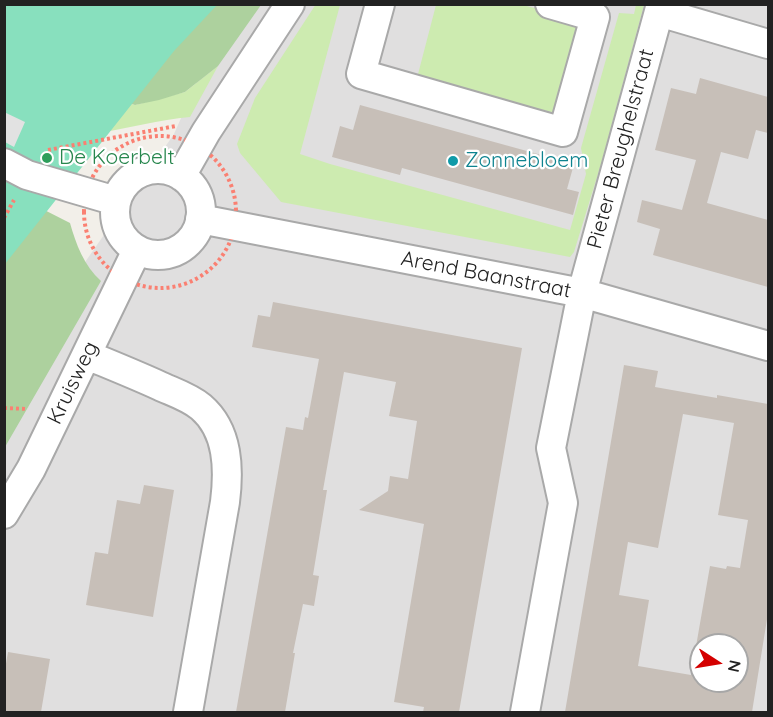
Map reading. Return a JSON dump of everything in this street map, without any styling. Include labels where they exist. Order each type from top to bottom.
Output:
[{"type":"street","points":[[181,176],[202,139],[290,4]]},
{"type":"street","points":[[380,4],[361,74],[563,132],[595,17],[550,4]]},
{"type":"street","points":[[660,8],[768,44]]},
{"type":"street","name":"Pieter Breughelstraat","points":[[525,712],[563,503],[551,448],[582,293],[660,8]]},
{"type":"street","points":[[4,163],[27,175],[116,201]]},
{"type":"street","points":[[151,170],[167,170],[181,176],[193,187],[200,202],[200,219],[195,234],[184,246],[169,254],[153,254],[137,250],[120,233],[116,222],[116,201],[125,185],[137,175],[151,170]]},
{"type":"street","name":"Arend Baanstraat","points":[[200,219],[582,293],[768,345]]},
{"type":"street","name":"Kruisweg","points":[[4,514],[31,469],[137,250]]},
{"type":"street","points":[[87,355],[186,398],[202,408],[223,440],[228,477],[225,502],[188,712]]},
{"type":"path","points":[[40,151],[166,126],[190,125],[202,139]]},
{"type":"path","points":[[122,279],[103,263],[90,242],[84,218],[86,193],[90,182],[111,154],[130,142],[153,136],[202,139]]},
{"type":"shaded area","points":[[231,5],[768,5],[768,712],[5,712],[5,389],[49,314],[174,134]]},
{"type":"shaded area","points":[[4,112],[25,122],[14,147],[5,142]]},
{"type":"green space","points":[[316,4],[340,5],[300,154],[570,230],[586,174],[581,148],[619,13],[634,14],[636,5],[644,5],[601,164],[574,252],[570,257],[281,202],[240,153],[237,144],[255,98]]},
{"type":"green space","points":[[4,5],[261,5],[218,66],[185,92],[135,105],[5,66]]},
{"type":"green space","name":"De Koerbelt","points":[[5,5],[217,5],[174,51],[5,264]]},
{"type":"green space","points":[[436,5],[523,5],[580,20],[555,113],[417,78]]},
{"type":"green space","points":[[4,66],[135,105],[185,92],[218,66],[190,117],[99,133]]},
{"type":"green space","points":[[5,190],[70,223],[81,254],[101,281],[5,447]]},
{"type":"building","points":[[700,78],[768,97],[768,133],[756,130],[748,159],[721,152],[707,203],[768,220],[768,287],[653,255],[660,229],[637,222],[642,200],[682,210],[696,160],[655,150],[671,88],[696,94]]},
{"type":"building","name":"Zonnebloem","points":[[360,105],[574,164],[567,189],[579,192],[573,215],[402,168],[400,175],[332,157],[340,126],[353,130]]},
{"type":"building","points":[[273,302],[522,348],[459,712],[423,712],[424,707],[394,702],[424,524],[359,510],[388,491],[390,476],[408,479],[417,421],[389,416],[396,382],[344,372],[323,490],[327,490],[313,575],[319,576],[314,606],[303,604],[293,653],[295,653],[285,712],[236,712],[286,427],[303,430],[305,417],[308,418],[319,359],[252,347],[258,315],[270,317]]},
{"type":"building","points":[[624,365],[658,371],[655,387],[768,404],[768,613],[752,712],[565,712]],"holes":[[[683,414],[734,423],[718,515],[748,520],[740,568],[727,566],[726,569],[710,566],[698,633],[749,633],[749,693],[689,693],[689,675],[638,666],[649,600],[619,595],[628,542],[658,548]]]},
{"type":"building","points":[[144,485],[174,490],[153,617],[86,605],[95,552],[108,554],[117,500],[140,504]]},
{"type":"building","points":[[8,652],[50,659],[41,712],[4,712],[4,675]]},
{"type":"place","name":"De Koerbelt","points":[[47,158]]},
{"type":"place","name":"Zonnebloem","points":[[453,161]]}]
